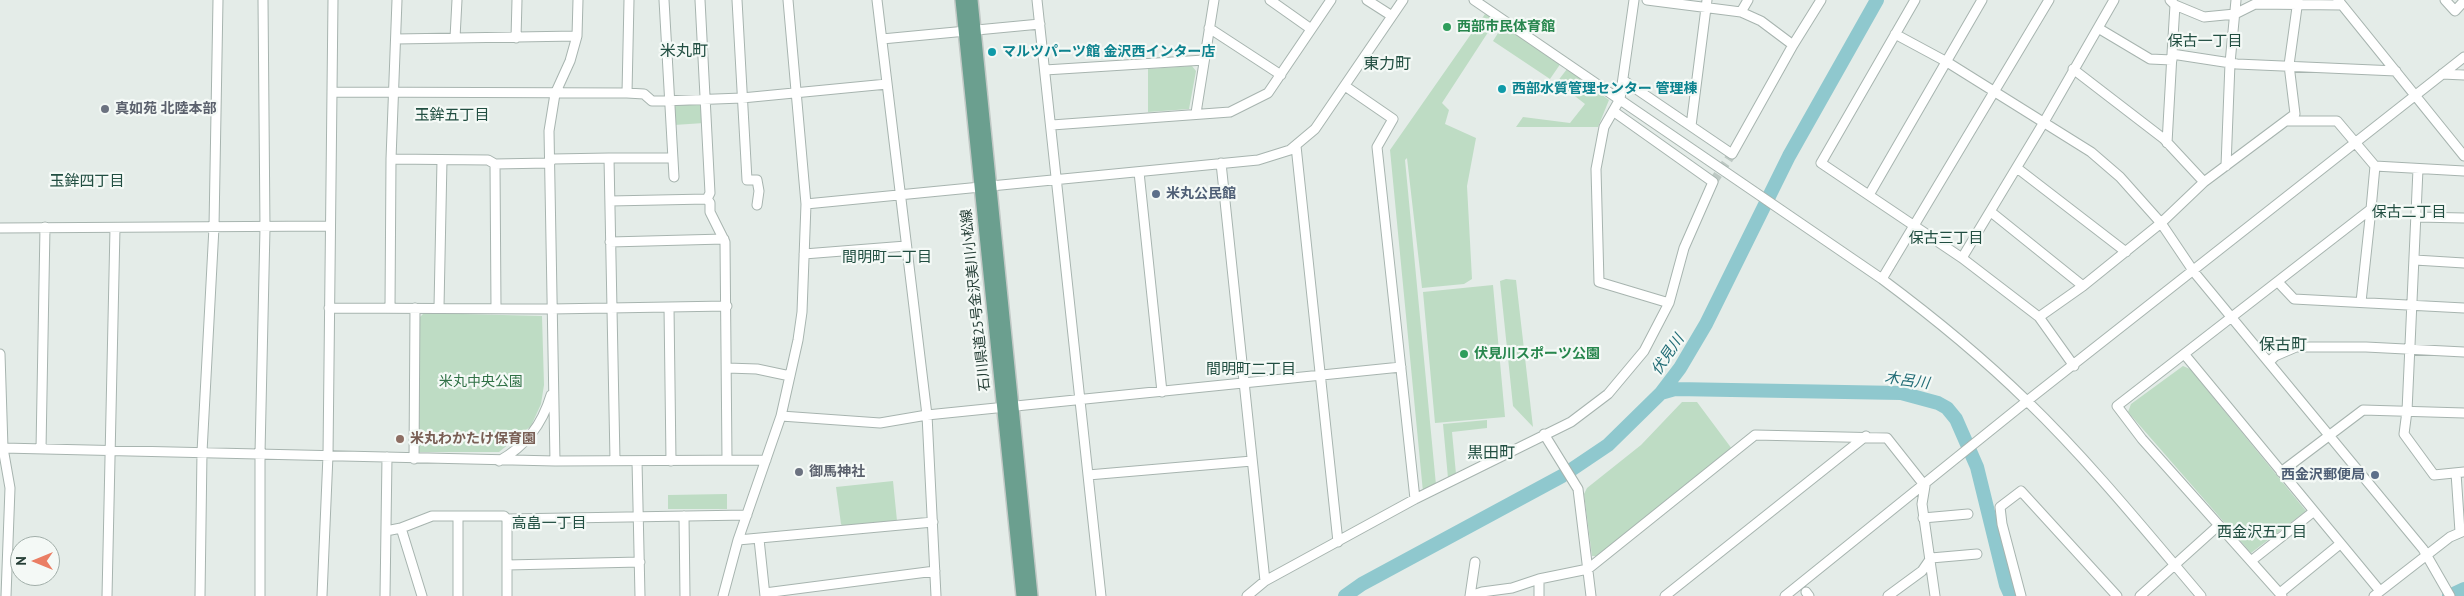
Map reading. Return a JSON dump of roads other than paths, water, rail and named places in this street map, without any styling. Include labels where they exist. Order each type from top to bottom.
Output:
[{"type":"main road","name":"石川県道25号金沢美川小松線","points":[[961,0],[970,30]]},
{"type":"main road","name":"石川県道25号金沢美川小松線","points":[[972,0],[970,30],[984,186],[1008,408],[1032,596]]},
{"type":"main road","name":"石川県道25号金沢美川小松線","points":[[1008,408],[1022,596]]},
{"type":"street","points":[[200,596],[202,452],[214,227],[218,0]]},
{"type":"street","points":[[260,596],[260,453],[265,228],[263,0]]},
{"type":"street","points":[[322,596],[328,455],[333,0]]},
{"type":"street","points":[[390,307],[391,159],[397,0]]},
{"type":"street","points":[[455,38],[457,0]]},
{"type":"street","points":[[516,38],[518,0]]},
{"type":"street","points":[[556,461],[551,310],[549,131],[555,94],[570,61],[577,36],[578,0]]},
{"type":"street","points":[[627,93],[629,0]]},
{"type":"street","points":[[664,0],[674,177]]},
{"type":"street","points":[[700,0],[710,193],[706,199]]},
{"type":"street","points":[[737,0],[747,180],[757,180],[759,191],[757,205]]},
{"type":"street","points":[[723,596],[738,540],[781,416],[798,340],[802,312],[806,204],[788,0]]},
{"type":"street","points":[[876,0],[927,415],[936,596]]},
{"type":"street","points":[[1037,0],[1052,125],[1101,596]]},
{"type":"street","points":[[1196,114],[1214,0]]},
{"type":"street","points":[[1270,0],[1311,29]]},
{"type":"street","points":[[1052,125],[1230,112],[1252,103],[1268,93],[1331,0]]},
{"type":"street","points":[[1366,0],[1392,16]]},
{"type":"street","points":[[806,204],[1258,160],[1296,146],[1315,129],[1403,0]]},
{"type":"street","points":[[1474,0],[1882,279],[1967,346],[2027,401],[2200,596]]},
{"type":"street","points":[[1634,0],[1620,99],[1604,127],[1596,169],[1599,282],[1669,303]]},
{"type":"street","points":[[1648,0],[1707,4],[1741,12],[1762,21],[1793,44]]},
{"type":"street","points":[[1741,12],[1748,0]]},
{"type":"street","points":[[1623,80],[1732,154],[1793,44],[1821,0]]},
{"type":"street","points":[[1915,0],[1821,163],[1962,258],[2039,317],[2074,366]]},
{"type":"street","points":[[1869,195],[1982,0]]},
{"type":"street","points":[[1882,279],[2048,0]]},
{"type":"street","points":[[1962,258],[2017,168],[2114,0]]},
{"type":"street","points":[[2226,166],[2230,63],[2236,0]]},
{"type":"street","points":[[2445,0],[2455,11],[2464,1]]},
{"type":"street","points":[[2168,143],[2172,57],[2172,2],[2204,17],[2235,14],[2255,4],[2340,3],[2464,156]]},
{"type":"street","points":[[2039,317],[2083,286],[2126,252],[2161,223],[2204,182],[2295,114],[2289,65],[2298,3]]},
{"type":"street","points":[[1691,126],[1707,4]]},
{"type":"street","points":[[882,39],[1040,24]]},
{"type":"street","points":[[1209,28],[1281,75]]},
{"type":"street","points":[[2098,28],[2150,59],[2172,57],[2230,63],[2396,71]]},
{"type":"street","points":[[1895,34],[1947,62],[2044,122],[2091,152],[2120,177],[2161,223],[2194,272],[2427,555],[2450,596]]},
{"type":"street","points":[[396,39],[577,36]]},
{"type":"street","points":[[1785,596],[1925,486],[2027,401],[2194,272],[2464,57]]},
{"type":"street","points":[[1045,70],[1204,60]]},
{"type":"street","points":[[2073,69],[2168,143],[2204,182]]},
{"type":"street","points":[[2442,74],[2464,75]]},
{"type":"street","points":[[332,92],[394,94],[627,93],[644,94],[652,101],[742,98],[887,84]]},
{"type":"street","points":[[1345,86],[1393,120],[1378,147],[1415,499]]},
{"type":"street","points":[[1247,596],[1265,581],[1415,499],[1571,422],[1608,394],[1644,351],[1669,303],[1684,248],[1713,182],[1613,111]]},
{"type":"street","points":[[2286,121],[2337,121],[2374,166],[2361,302]]},
{"type":"street","points":[[1296,146],[1338,542]]},
{"type":"street","points":[[609,158],[610,309],[615,460]]},
{"type":"street","points":[[391,159],[488,160],[495,164],[549,163],[553,159],[673,158]]},
{"type":"street","points":[[439,307],[442,160]]},
{"type":"street","points":[[1221,163],[1265,581]]},
{"type":"street","points":[[495,164],[496,308]]},
{"type":"street","points":[[2374,166],[2464,171]]},
{"type":"street","points":[[2017,168],[2126,252]]},
{"type":"street","points":[[2185,355],[2340,544],[2377,594],[2427,555],[2462,531],[2460,473],[2434,476],[2404,434],[2413,305],[2418,169]]},
{"type":"street","points":[[1139,172],[1162,392]]},
{"type":"street","points":[[610,201],[706,199]]},
{"type":"street","points":[[706,199],[710,212],[724,239],[727,306],[727,460]]},
{"type":"street","points":[[2340,544],[2281,595],[2142,439],[2117,406],[2371,209]]},
{"type":"street","points":[[1991,212],[2083,286]]},
{"type":"street","points":[[2417,216],[2464,218]]},
{"type":"street","points":[[0,228],[265,228],[330,226]]},
{"type":"street","points":[[41,449],[45,227]]},
{"type":"street","points":[[107,596],[115,228]]},
{"type":"street","points":[[610,242],[724,239]]},
{"type":"street","points":[[804,254],[906,246]]},
{"type":"street","points":[[2415,260],[2464,263]]},
{"type":"street","points":[[2278,282],[2294,299],[2464,308]]},
{"type":"street","points":[[329,308],[439,307],[551,310],[727,306]]},
{"type":"street","points":[[414,459],[415,308]]},
{"type":"street","points":[[669,308],[671,461]]},
{"type":"street","points":[[2269,362],[2275,356],[2296,347],[2410,348],[2464,352]]},
{"type":"street","points":[[0,354],[3,448],[10,488],[6,596]]},
{"type":"street","points":[[781,416],[880,423],[927,415],[1401,367]]},
{"type":"street","points":[[727,368],[757,368],[790,376]]},
{"type":"street","points":[[498,461],[515,452],[530,436],[544,416],[553,387]]},
{"type":"street","points":[[2281,472],[2362,410],[2464,413]]},
{"type":"street","points":[[1544,434],[1578,489],[1591,596]]},
{"type":"street","points":[[1475,562],[1470,596],[1482,592],[1512,588],[1539,579],[1588,569],[1755,435],[1866,436],[1887,438],[1925,486],[1922,504],[1923,518],[1931,558],[1935,596]]},
{"type":"street","points":[[1665,596],[1866,436]]},
{"type":"street","points":[[3,448],[109,452],[260,453],[498,461],[766,460]]},
{"type":"street","points":[[385,596],[387,457]]},
{"type":"street","points":[[637,461],[640,596]]},
{"type":"street","points":[[1088,475],[1252,461]]},
{"type":"street","points":[[2022,596],[2006,541],[2000,507],[2020,491],[2117,596]]},
{"type":"street","points":[[2251,561],[2313,512]]},
{"type":"street","points":[[1923,518],[1968,514]]},
{"type":"street","points":[[386,530],[401,528],[432,516],[504,516],[507,519],[747,515]]},
{"type":"street","points":[[458,516],[458,596]]},
{"type":"street","points":[[684,516],[685,596]]},
{"type":"street","points":[[507,519],[507,596]]},
{"type":"street","points":[[738,540],[933,522]]},
{"type":"street","points":[[2140,596],[2219,525]]},
{"type":"street","points":[[401,528],[422,596]]},
{"type":"street","points":[[760,539],[765,594],[935,572]]},
{"type":"street","points":[[1931,558],[1977,554]]},
{"type":"street","points":[[1888,596],[1922,571],[1931,558]]},
{"type":"street","points":[[507,564],[640,562]]},
{"type":"street","points":[[1539,579],[1539,596]]},
{"type":"waterway","name":"伏見川","points":[[1345,596],[1362,584],[1562,476],[1608,445],[1661,393],[1680,368],[1706,324],[1789,156],[1877,0]]},
{"type":"waterway","name":"木呂川","points":[[1661,393],[1675,389],[1901,393],[1938,403],[1947,408],[1956,419],[1977,467],[2006,585],[2011,596]]},
{"type":"waterway","name":"木呂川","points":[[2449,596],[2464,589]]},
{"type":"tunnel","points":[[1713,182],[1732,154]]},
{"type":"place","name":"西部市民体育館","points":[[1447,27]]},
{"type":"place","name":"マルツパーツ館 金沢西インター店","points":[[992,52]]},
{"type":"place","name":"西部水質管理センター 管理棟","points":[[1502,89]]},
{"type":"place","name":"真如苑 北陸本部","points":[[105,109]]},
{"type":"place","name":"米丸公民館","points":[[1156,194]]},
{"type":"place","name":"伏見川スポーツ公園","points":[[1464,354]]},
{"type":"place","name":"米丸わかたけ保育園","points":[[400,439]]},
{"type":"place","name":"御馬神社","points":[[799,472]]},
{"type":"place","name":"西金沢郵便局","points":[[2375,475]]},
{"type":"district","name":"保古一丁目","points":[[2205,42]]},
{"type":"district","name":"米丸町","points":[[684,51]]},
{"type":"district","name":"東力町","points":[[1387,64]]},
{"type":"district","name":"玉鉾五丁目","points":[[452,116]]},
{"type":"district","name":"玉鉾四丁目","points":[[87,182]]},
{"type":"district","name":"保古二丁目","points":[[2409,213]]},
{"type":"district","name":"保古三丁目","points":[[1946,239]]},
{"type":"district","name":"間明町一丁目","points":[[887,258]]},
{"type":"district","name":"保古町","points":[[2283,345]]},
{"type":"district","name":"間明町二丁目","points":[[1251,370]]},
{"type":"district","name":"黒田町","points":[[1491,453]]},
{"type":"district","name":"高畠一丁目","points":[[549,524]]},
{"type":"district","name":"西金沢五丁目","points":[[2262,533]]},
{"type":"park label","name":"米丸中央公園","points":[[481,382]]}]
